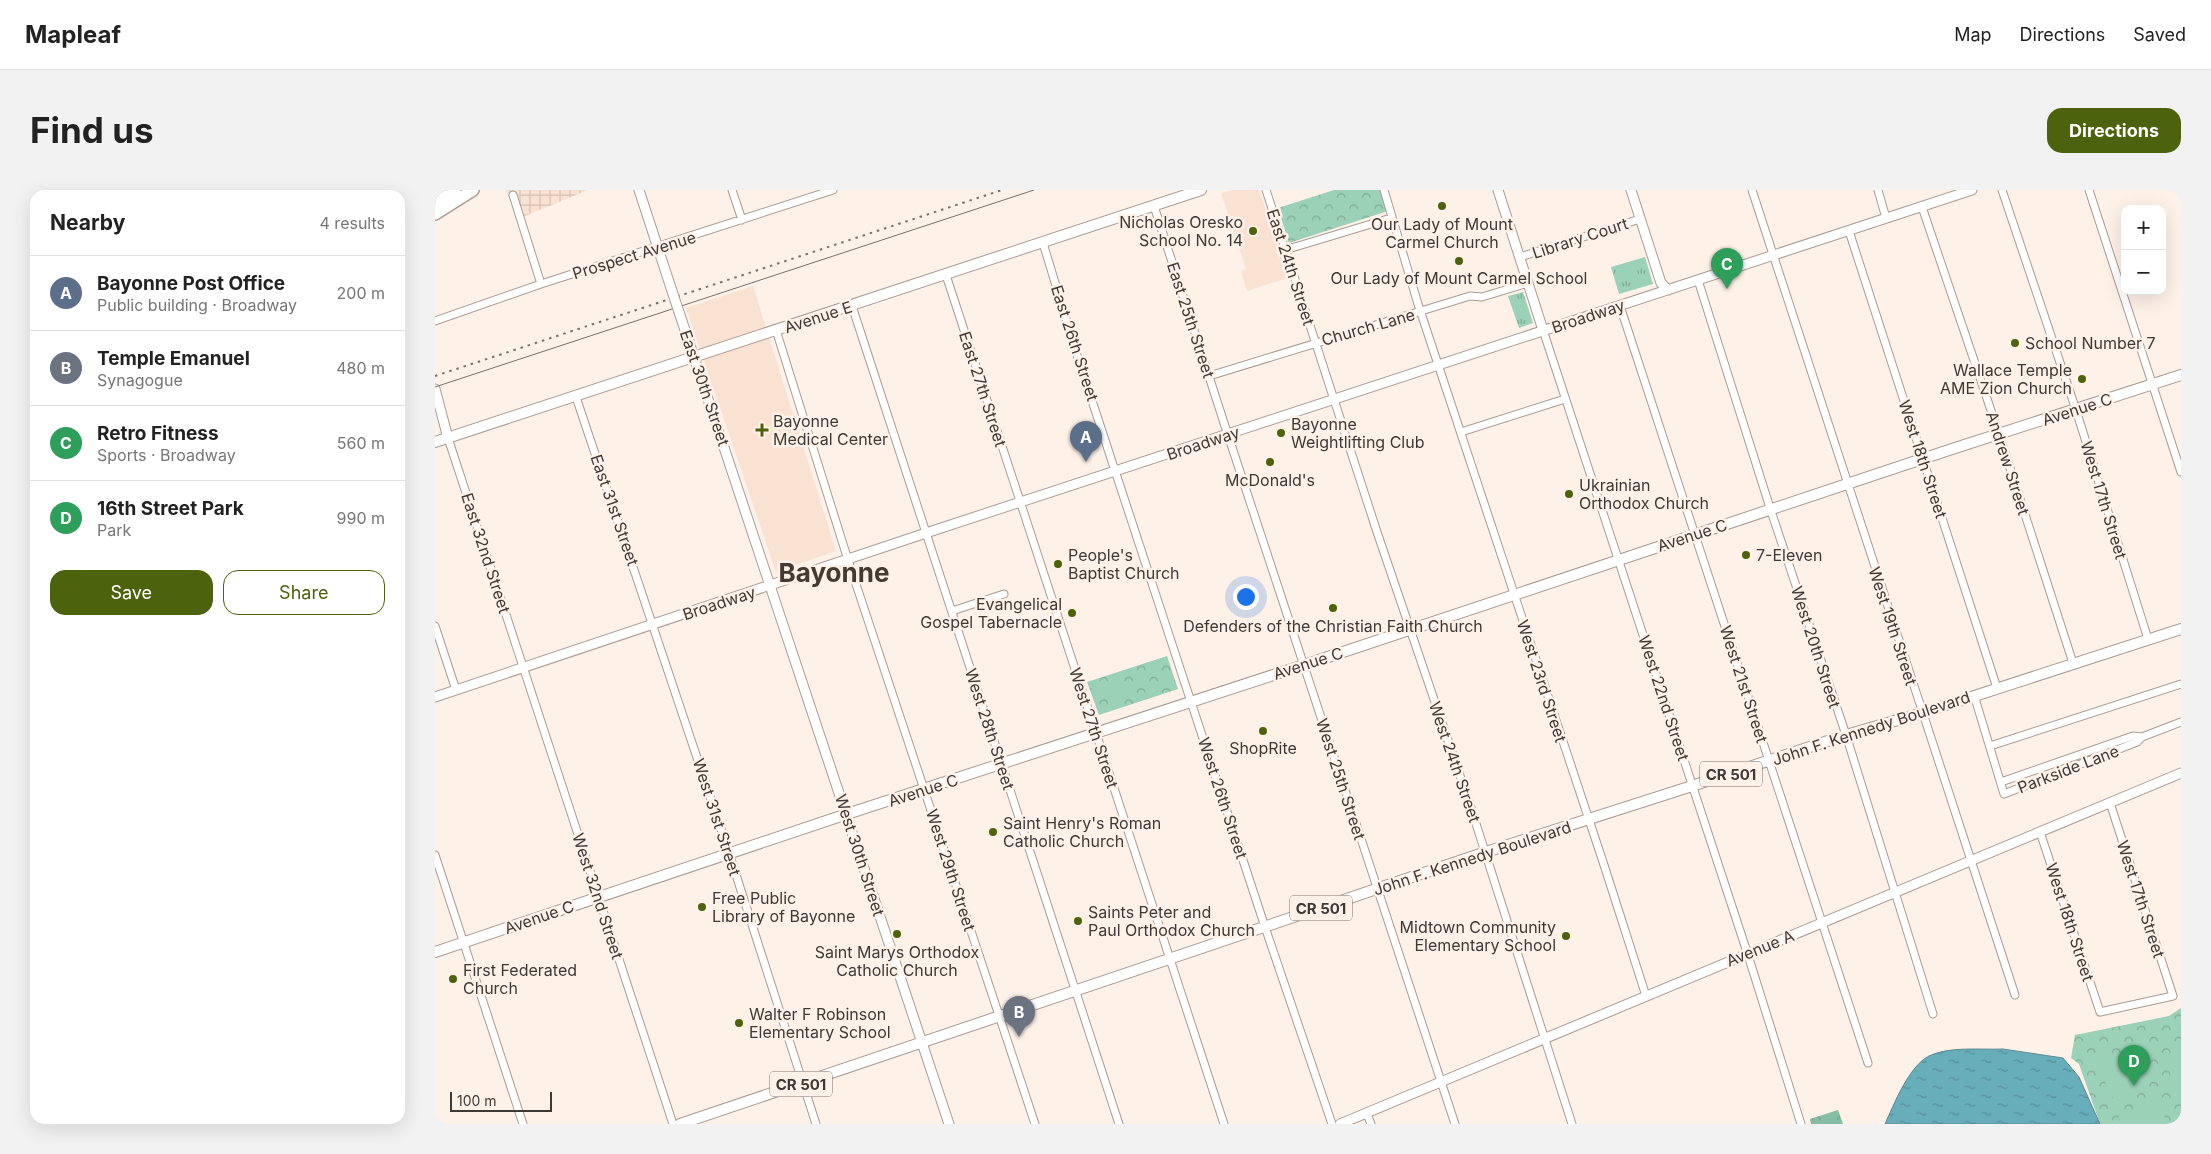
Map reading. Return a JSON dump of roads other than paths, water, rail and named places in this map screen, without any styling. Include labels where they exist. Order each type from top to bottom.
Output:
[{"type":"highway","points":[[435,203],[455,190]]},
{"type":"highway","points":[[435,214],[473,190]]},
{"type":"main road","name":"Avenue E","points":[[435,442],[1201,190]]},
{"type":"main road","name":"Avenue C","points":[[435,952],[598,896],[925,790],[1096,732],[1513,596],[1619,559],[2181,375]]},
{"type":"main road","name":"John F. Kennedy Boulevard","points":[[680,1124],[1486,852],[2181,629]]},
{"type":"street","name":"East 30th Street","points":[[639,190],[771,585]]},
{"type":"street","points":[[732,190],[742,220]]},
{"type":"street","name":"Prospect Avenue","points":[[435,321],[541,284],[742,220],[819,192],[833,190]]},
{"type":"street","name":"East 24th Street","points":[[1266,190],[1335,400]]},
{"type":"street","name":"West 23rd Street","points":[[1384,190],[1391,218],[1513,596],[1646,996]]},
{"type":"street","points":[[1498,190],[1543,330]]},
{"type":"street","points":[[1631,190],[1661,283],[1668,290]]},
{"type":"street","name":"West 19th Street","points":[[1752,190],[1969,861],[2015,995]]},
{"type":"street","points":[[1878,190],[1886,218]]},
{"type":"street","name":"Broadway","points":[[435,697],[926,533],[1972,190]]},
{"type":"street","name":"West 17th Street","points":[[2002,190],[2076,410],[2148,639]]},
{"type":"street","points":[[2089,190],[2181,472]]},
{"type":"street","points":[[513,195],[541,284]]},
{"type":"street","name":"East 25th Street","points":[[1155,206],[1228,435]]},
{"type":"street","name":"Andrew Street","points":[[1922,206],[1999,434],[2073,663]]},
{"type":"street","points":[[1285,250],[1391,218]]},
{"type":"street","name":"Library Court","points":[[1520,257],[1640,219]]},
{"type":"street","name":"West 18th Street","points":[[1849,231],[1997,688]]},
{"type":"street","name":"East 26th Street","points":[[1043,242],[1116,472]]},
{"type":"street","name":"East 27th Street","points":[[946,275],[1021,503]]},
{"type":"street","name":"West 20th Street","points":[[1698,280],[1771,510],[1846,735],[1933,1014]]},
{"type":"street","name":"Church Lane","points":[[1209,376],[1470,296],[1487,296],[1528,283]]},
{"type":"street","name":"West 28th Street","points":[[852,306],[1119,1124]]},
{"type":"street","name":"West 21st Street","points":[[1620,306],[1868,1063]]},
{"type":"street","name":"West 29th Street","points":[[776,330],[848,560],[1035,1124]]},
{"type":"street","name":"West 22nd Street","points":[[1543,330],[1747,952],[1801,1124]]},
{"type":"street","name":"East 32nd Street","points":[[435,390],[448,438],[524,668]]},
{"type":"street","name":"East 31st Street","points":[[576,397],[653,624]]},
{"type":"street","points":[[1461,432],[1565,399]]},
{"type":"street","name":"West 24th Street","points":[[1335,400],[1410,630],[1486,852],[1572,1124]]},
{"type":"street","name":"East 32nd Street","points":[[435,407],[448,438]]},
{"type":"street","name":"West 25th Street","points":[[1228,435],[1455,1124]]},
{"type":"street","name":"West 26th Street","points":[[1116,472],[1265,927],[1333,1124]]},
{"type":"street","name":"West 27th Street","points":[[1021,503],[1225,1124]]},
{"type":"street","name":"West 30th Street","points":[[771,585],[949,1124]]},
{"type":"street","points":[[951,610],[1004,594]]},
{"type":"street","name":"West 31st Street","points":[[653,624],[816,1124]]},
{"type":"street","points":[[435,626],[456,690]]},
{"type":"street","name":"West 32nd Street","points":[[524,668],[673,1124]]},
{"type":"street","points":[[1990,746],[2181,684]]},
{"type":"street","name":"Parkside Lane","points":[[1974,695],[2004,794],[2137,742],[2142,737],[2181,722]]},
{"type":"street","name":"Parkside Lane","points":[[2001,782],[2133,736],[2142,737]]},
{"type":"street","name":"Avenue A","points":[[1340,1124],[1747,952],[1821,924],[1895,891],[2181,773]]},
{"type":"street","name":"West 17th Street","points":[[2100,1012],[2173,996],[2110,803]]},
{"type":"street","name":"West 18th Street","points":[[2040,832],[2100,1012]]},
{"type":"street","points":[[435,855],[523,1124]]},
{"type":"street","points":[[1367,1114],[1371,1124]]},
{"type":"water","points":[[1966,1049],[2003,1049],[2063,1058],[2079,1077],[2100,1124],[1885,1124],[1909,1077],[1915,1068],[1929,1056],[1946,1051]]},
{"type":"tram line","points":[[435,387],[1034,190]]},
{"type":"railway","points":[[435,376],[1002,190]]},
{"type":"place","name":"Our Lady of Mount Carmel Church","points":[[1442,206]]},
{"type":"place","name":"Nicholas Oresko School No. 14","points":[[1253,231]]},
{"type":"place","name":"Our Lady of Mount Carmel School","points":[[1459,261]]},
{"type":"place","name":"Retro Fitness","points":[[1727,289]]},
{"type":"place","name":"School Number 7","points":[[2015,343]]},
{"type":"place","name":"Wallace Temple AME Zion Church","points":[[2082,379]]},
{"type":"place","name":"Bayonne Medical Center","points":[[762,430]]},
{"type":"place","name":"Bayonne Weightlifting Club","points":[[1281,433]]},
{"type":"place","name":"Bayonne Post Office","points":[[1086,462]]},
{"type":"place","name":"McDonald's","points":[[1270,462]]},
{"type":"place","name":"Ukrainian Orthodox Church","points":[[1569,494]]},
{"type":"place","name":"7-Eleven","points":[[1746,555]]},
{"type":"place","name":"People's Baptist Church","points":[[1058,564]]},
{"type":"place","name":"Defenders of the Christian Faith Church","points":[[1333,608]]},
{"type":"place","name":"Evangelical Gospel Tabernacle","points":[[1072,613]]},
{"type":"place","name":"ShopRite","points":[[1263,731]]},
{"type":"place","name":"Saint Henry's Roman Catholic Church","points":[[993,832]]},
{"type":"place","name":"Free Public Library of Bayonne","points":[[702,907]]},
{"type":"place","name":"Saints Peter and Paul Orthodox Church","points":[[1078,921]]},
{"type":"place","name":"Saint Marys Orthodox Catholic Church","points":[[897,934]]},
{"type":"place","name":"Midtown Community Elementary School","points":[[1566,936]]},
{"type":"place","name":"First Federated Church","points":[[453,979]]},
{"type":"place","name":"Walter F Robinson Elementary School","points":[[739,1023]]},
{"type":"place","name":"Temple Emanuel","points":[[1019,1037]]},
{"type":"place","name":"16th Street Park","points":[[2134,1086]]},
{"type":"district","name":"Bayonne","points":[[834,572]]}]
